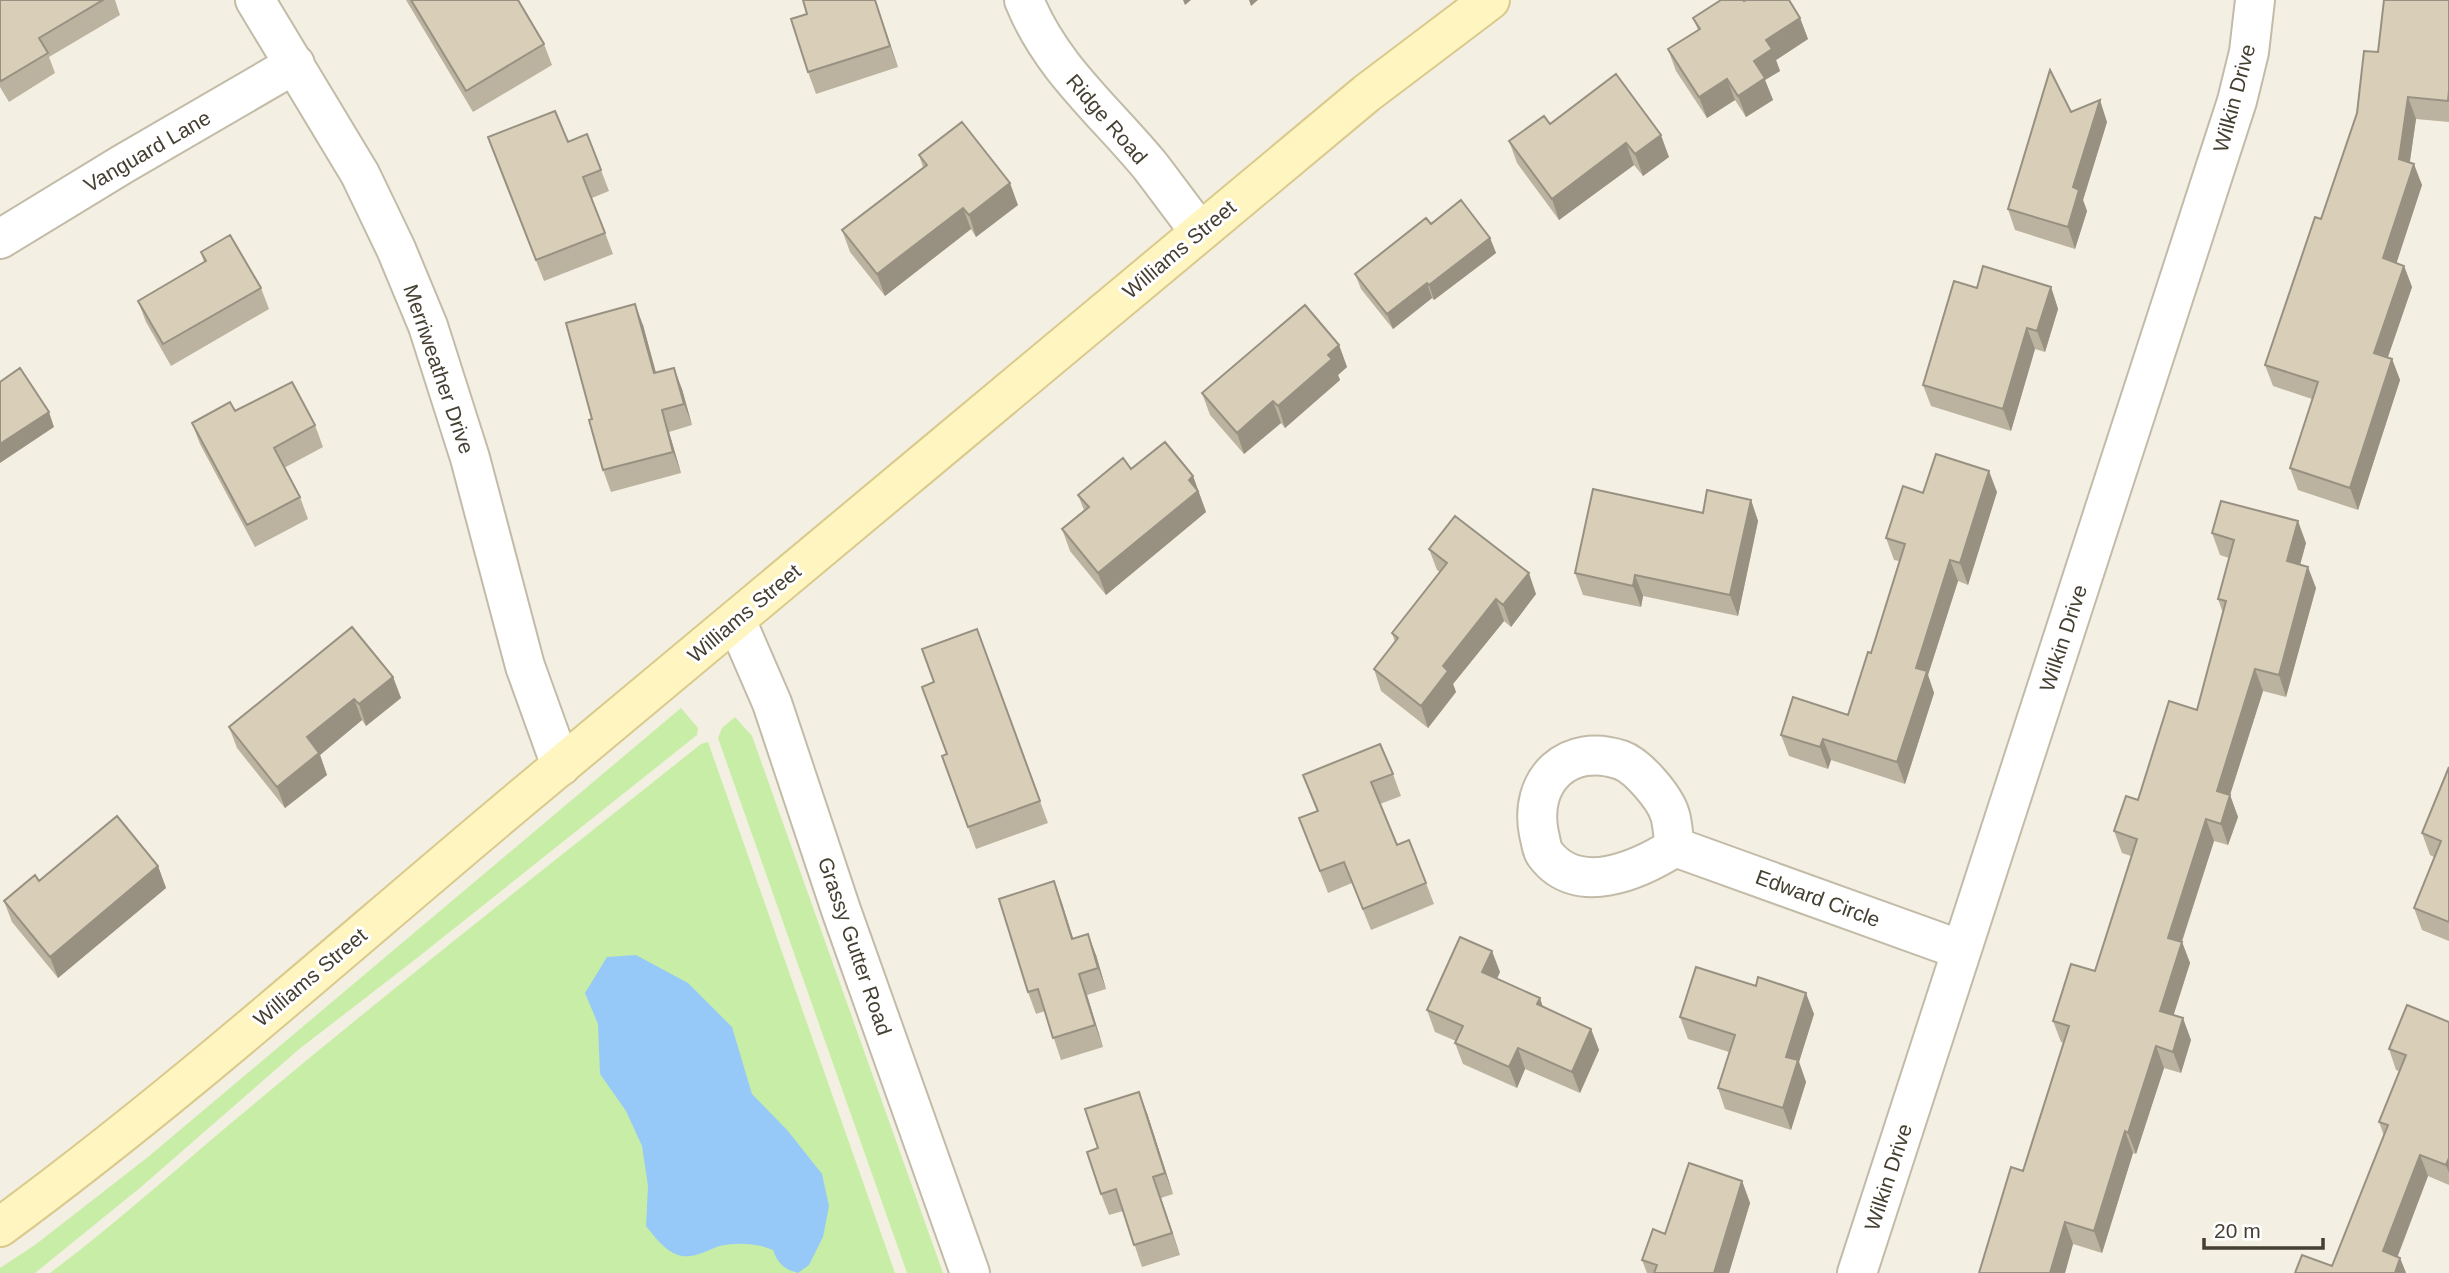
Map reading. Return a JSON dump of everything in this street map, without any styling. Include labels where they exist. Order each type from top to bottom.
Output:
[{"type":"main road","name":"Williams Street","points":[[0,1227],[62,1181],[192,1076],[1367,93],[1490,0]]},
{"type":"street","name":"Merriweather Drive","points":[[255,0],[360,174],[396,249],[428,326],[470,458],[525,666],[561,766]]},
{"type":"street","name":"Ridge Road","points":[[1024,0],[1050,51],[1073,82],[1151,167],[1200,232]]},
{"type":"street","name":"Wilkin Drive","points":[[1857,1273],[2237,101],[2249,52],[2255,0]]},
{"type":"street","name":"Vanguard Lane","points":[[0,239],[295,64]]},
{"type":"street","name":"Grassy Gutter Road","points":[[736,620],[772,703],[841,910],[970,1273]]},
{"type":"street","name":"Edward Circle","points":[[1675,847],[1961,950]]},
{"type":"green space","points":[[681,708],[698,728],[697,735],[298,1050],[141,1187],[35,1273],[0,1273],[0,1268],[35,1245],[148,1157]]},
{"type":"green space","points":[[735,717],[752,736],[943,1273],[907,1273],[718,738],[722,728]]},
{"type":"green space","points":[[708,742],[895,1273],[50,1273],[421,967],[701,744]]},
{"type":"water","points":[[636,955],[688,983],[732,1027],[752,1094],[788,1131],[822,1174],[829,1206],[823,1237],[809,1265],[798,1273],[782,1265],[773,1250],[754,1245],[727,1245],[694,1255],[678,1255],[664,1247],[646,1226],[648,1186],[642,1146],[626,1111],[600,1074],[598,1024],[585,993],[607,957]]},
{"type":"building","points":[[0,0],[103,0],[39,38],[48,53],[1,81]]},
{"type":"building","points":[[411,0],[518,0],[544,44],[466,91]]},
{"type":"building","points":[[803,0],[875,0],[890,46],[808,72],[791,19],[807,14]]},
{"type":"building","points":[[1721,0],[1789,0],[1800,18],[1766,40],[1772,49],[1754,61],[1765,78],[1738,96],[1727,79],[1699,97],[1668,49],[1700,29],[1693,18]]},
{"type":"building","points":[[2384,0],[2449,0],[2449,90],[2448,101],[2408,97],[2399,159],[2414,164],[2383,258],[2404,266],[2374,353],[2392,359],[2350,488],[2290,468],[2318,382],[2265,365],[2315,217],[2321,219],[2357,113],[2364,51],[2378,52]]},
{"type":"building","points":[[2050,70],[2071,112],[2100,100],[2073,187],[2079,190],[2068,227],[2008,209]]},
{"type":"building","points":[[1616,74],[1661,135],[1635,154],[1626,143],[1552,199],[1509,141],[1544,116],[1550,124]]},
{"type":"building","points":[[555,111],[568,142],[587,134],[601,170],[583,177],[605,233],[536,260],[488,137]]},
{"type":"building","points":[[962,122],[1010,183],[969,215],[963,208],[877,274],[842,230],[927,165],[919,155]]},
{"type":"building","points":[[1461,200],[1490,238],[1387,314],[1355,274],[1426,218],[1431,224]]},
{"type":"building","points":[[230,235],[261,288],[163,344],[138,301],[206,261],[201,252]]},
{"type":"building","points":[[1983,266],[2051,287],[2037,331],[2027,328],[2003,409],[1923,385],[1954,281],[1977,288]]},
{"type":"building","points":[[635,304],[654,373],[674,368],[684,404],[662,410],[673,452],[603,470],[566,323]]},
{"type":"building","points":[[1305,305],[1339,345],[1328,355],[1332,359],[1278,406],[1273,401],[1237,433],[1202,393]]},
{"type":"building","points":[[20,368],[49,412],[0,444],[0,382]]},
{"type":"building","points":[[292,382],[315,425],[274,448],[300,497],[247,525],[192,423],[230,402],[235,411]]},
{"type":"building","points":[[1165,442],[1193,476],[1189,480],[1198,491],[1098,573],[1062,529],[1089,507],[1078,495],[1123,458],[1131,469]]},
{"type":"building","points":[[1936,454],[1989,471],[1960,563],[1950,560],[1916,668],[1927,671],[1897,762],[1823,739],[1820,747],[1781,735],[1793,697],[1848,715],[1868,652],[1871,653],[1905,544],[1886,538],[1903,486],[1923,493]]},
{"type":"building","points":[[1593,489],[1703,513],[1707,490],[1751,500],[1730,595],[1635,575],[1633,586],[1575,573]]},
{"type":"building","points":[[2221,501],[2298,521],[2287,561],[2308,567],[2279,675],[2255,669],[2217,791],[2230,795],[2221,824],[2206,819],[2168,938],[2182,942],[2160,1011],[2183,1018],[2173,1052],[2156,1046],[2128,1133],[2125,1131],[2094,1231],[2065,1222],[2050,1273],[1979,1273],[2011,1167],[2023,1171],[2069,1026],[2053,1021],[2071,964],[2095,971],[2137,839],[2114,831],[2126,796],[2138,800],[2169,701],[2197,710],[2226,601],[2218,599],[2234,540],[2212,533]]},
{"type":"building","points":[[1455,516],[1529,573],[1503,605],[1496,599],[1443,666],[1448,671],[1421,706],[1374,669],[1398,638],[1392,633],[1447,563],[1429,549]]},
{"type":"building","points":[[352,627],[393,677],[359,704],[354,699],[307,737],[319,753],[277,787],[229,727]]},
{"type":"building","points":[[977,629],[1040,801],[968,827],[942,756],[947,754],[922,687],[934,682],[922,649]]},
{"type":"building","points":[[1380,744],[1393,774],[1371,782],[1397,845],[1409,840],[1426,883],[1363,909],[1344,862],[1320,871],[1299,818],[1318,811],[1303,775]]},
{"type":"building","points":[[2449,767],[2449,922],[2414,908],[2441,841],[2422,833]]},
{"type":"building","points":[[117,816],[158,866],[50,957],[4,901],[35,875],[39,881]]},
{"type":"building","points":[[1054,881],[1072,939],[1088,934],[1098,968],[1079,974],[1095,1025],[1053,1038],[1038,989],[1028,992],[999,899]]},
{"type":"building","points":[[1460,937],[1492,951],[1482,972],[1540,998],[1537,1004],[1591,1029],[1572,1072],[1518,1048],[1509,1067],[1455,1043],[1463,1026],[1427,1010]]},
{"type":"building","points":[[1696,967],[1756,986],[1758,977],[1806,993],[1786,1057],[1798,1060],[1783,1108],[1718,1088],[1735,1035],[1680,1017]]},
{"type":"building","points":[[2407,1005],[2449,1022],[2449,1158],[2446,1165],[2420,1155],[2383,1251],[2400,1258],[2395,1273],[2295,1273],[2302,1255],[2332,1266],[2388,1125],[2379,1122],[2406,1055],[2389,1049]]},
{"type":"building","points":[[1139,1092],[1165,1173],[1153,1177],[1172,1233],[1134,1245],[1116,1189],[1101,1194],[1087,1152],[1098,1148],[1085,1109]]},
{"type":"building","points":[[1689,1163],[1742,1181],[1714,1273],[1654,1273],[1657,1265],[1642,1260],[1653,1229],[1665,1234]]}]
